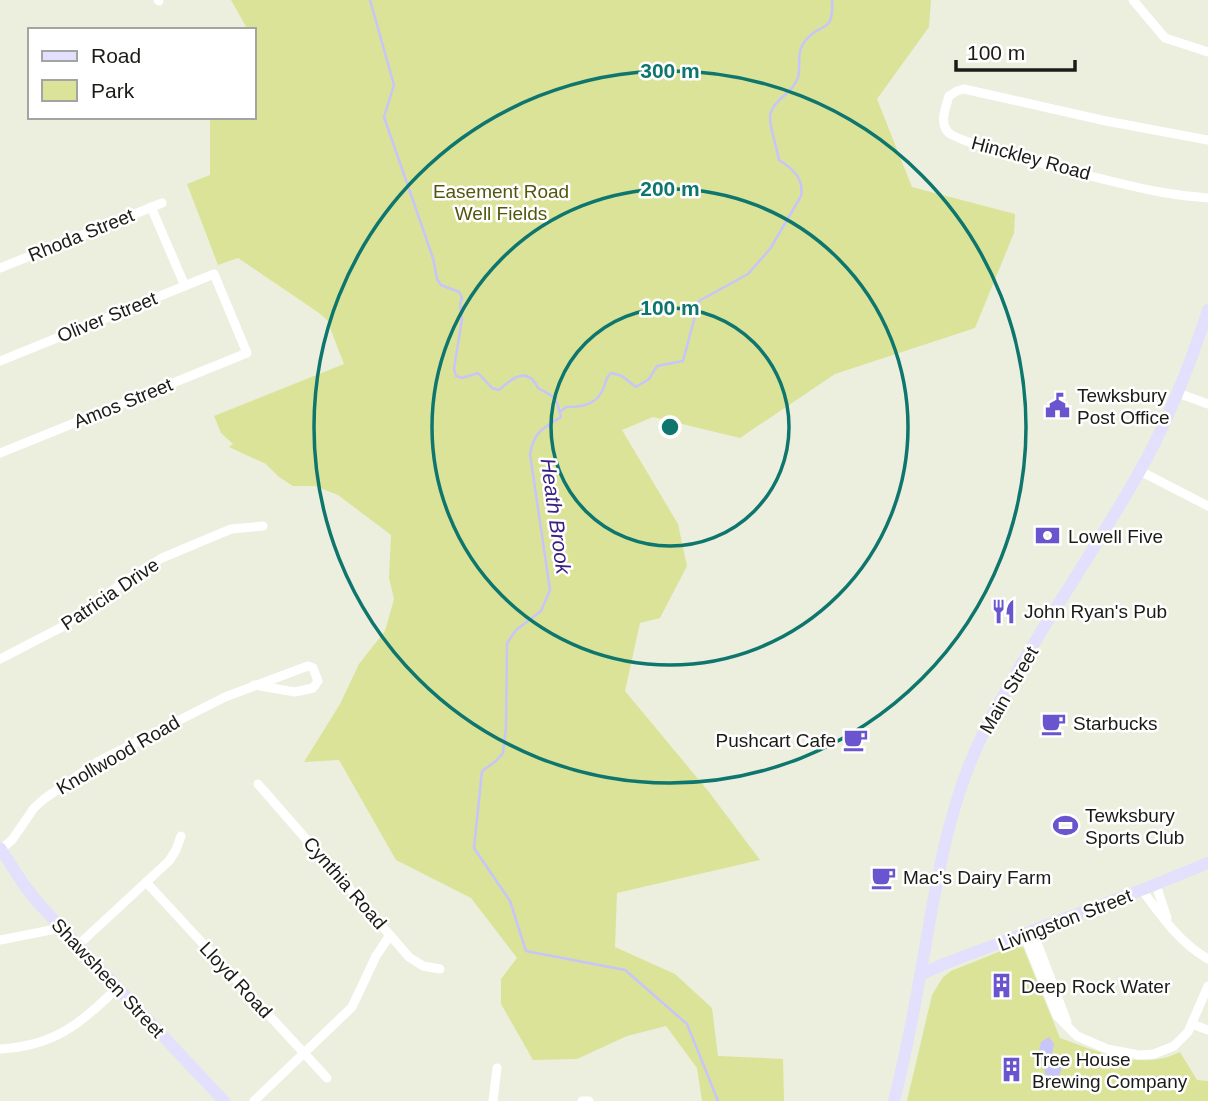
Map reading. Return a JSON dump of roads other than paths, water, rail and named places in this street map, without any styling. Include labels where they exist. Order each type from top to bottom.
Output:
[{"type":"main road","name":"Main Street","points":[[894,1101],[944,840],[970,763],[1007,692],[1140,471],[1178,393],[1208,310]]},
{"type":"main road","name":"Shawsheen Street","points":[[0,849],[24,885],[61,928],[224,1101]]},
{"type":"main road","name":"Livingston Street","points":[[920,975],[1208,863]]},
{"type":"street","points":[[1133,0],[1165,38],[1208,52]]},
{"type":"street","name":"Hinckley Road","points":[[1208,140],[1106,121],[964,89],[949,96],[943,122],[947,132],[953,137],[984,147],[1158,191],[1208,198]]},
{"type":"street","name":"Rhoda Street","points":[[0,268],[162,203]]},
{"type":"street","points":[[151,207],[185,286]]},
{"type":"street","name":"Oliver Street","points":[[0,361],[214,274],[247,353]]},
{"type":"street","name":"Amos Street","points":[[0,453],[247,353]]},
{"type":"street","points":[[1178,393],[1208,404]]},
{"type":"street","points":[[1140,471],[1208,506]]},
{"type":"street","name":"Patricia Drive","points":[[0,659],[60,628],[162,558],[231,529],[263,526]]},
{"type":"street","name":"Knollwood Road","points":[[0,849],[12,840],[34,808],[77,775],[204,707],[254,685],[309,666],[315,671],[318,681],[315,688],[302,692],[254,685]]},
{"type":"street","name":"Cynthia Road","points":[[258,784],[416,962],[423,967],[440,970]]},
{"type":"street","points":[[77,946],[173,855],[181,836]]},
{"type":"street","name":"Lloyd Road","points":[[146,882],[327,1078]]},
{"type":"street","points":[[1156,885],[1168,923]]},
{"type":"street","points":[[1142,890],[1189,947],[1208,959]]},
{"type":"street","points":[[0,940],[61,928]]},
{"type":"street","points":[[1029,933],[1069,1027],[1077,1036],[1107,1049],[1139,1055],[1166,1051],[1184,1038],[1208,986]]},
{"type":"street","points":[[254,1101],[352,1007],[376,956],[390,935]]},
{"type":"street","points":[[0,1049],[30,1046],[54,1038],[77,1024],[117,988]]},
{"type":"street","points":[[1192,1024],[1208,1030]]},
{"type":"street","points":[[493,1101],[497,1068]]},
{"type":"street","points":[[582,1101],[589,1101]]},
{"type":"water","points":[[1049,1037],[1054,1044],[1051,1058],[1062,1067],[1054,1082],[1047,1080],[1043,1064],[1038,1057],[1041,1042]]},
{"type":"waterway","name":"Heath Brook","points":[[370,0],[394,85],[384,117],[433,258],[437,279],[441,285],[459,292],[462,298],[462,319],[454,369],[456,376],[462,378],[478,373],[492,388],[499,390],[514,378],[529,377],[538,388],[554,398],[561,417],[540,431],[530,454],[550,590],[541,611],[516,630],[507,643],[503,753],[482,771],[474,848],[510,901],[526,951],[625,970],[687,1024],[718,1101]]},
{"type":"waterway","points":[[561,411],[566,407],[581,406],[594,401],[611,373],[622,376],[636,387],[649,379],[657,366],[683,361],[699,301],[748,274],[770,249],[801,196],[799,179],[779,160],[771,127],[771,111],[796,83],[802,45],[829,23],[832,0]]},
{"type":"place","name":"Tewksbury Post Office","points":[[1057,406]]},
{"type":"place","name":"Lowell Five","points":[[1048,536]]},
{"type":"place","name":"John Ryan's Pub","points":[[1004,611]]},
{"type":"place","name":"Starbucks","points":[[1053,723]]},
{"type":"place","name":"Pushcart Cafe","points":[[856,740]]},
{"type":"place","name":"Tewksbury Sports Club","points":[[1065,826]]},
{"type":"place","name":"Mac's Dairy Farm","points":[[883,877]]},
{"type":"place","name":"Deep Rock Water","points":[[1001,986]]},
{"type":"place","name":"Tree House Brewing Company","points":[[1012,1070]]},
{"type":"park label","name":"Easement Road Well Fields","points":[[501,202]]}]
